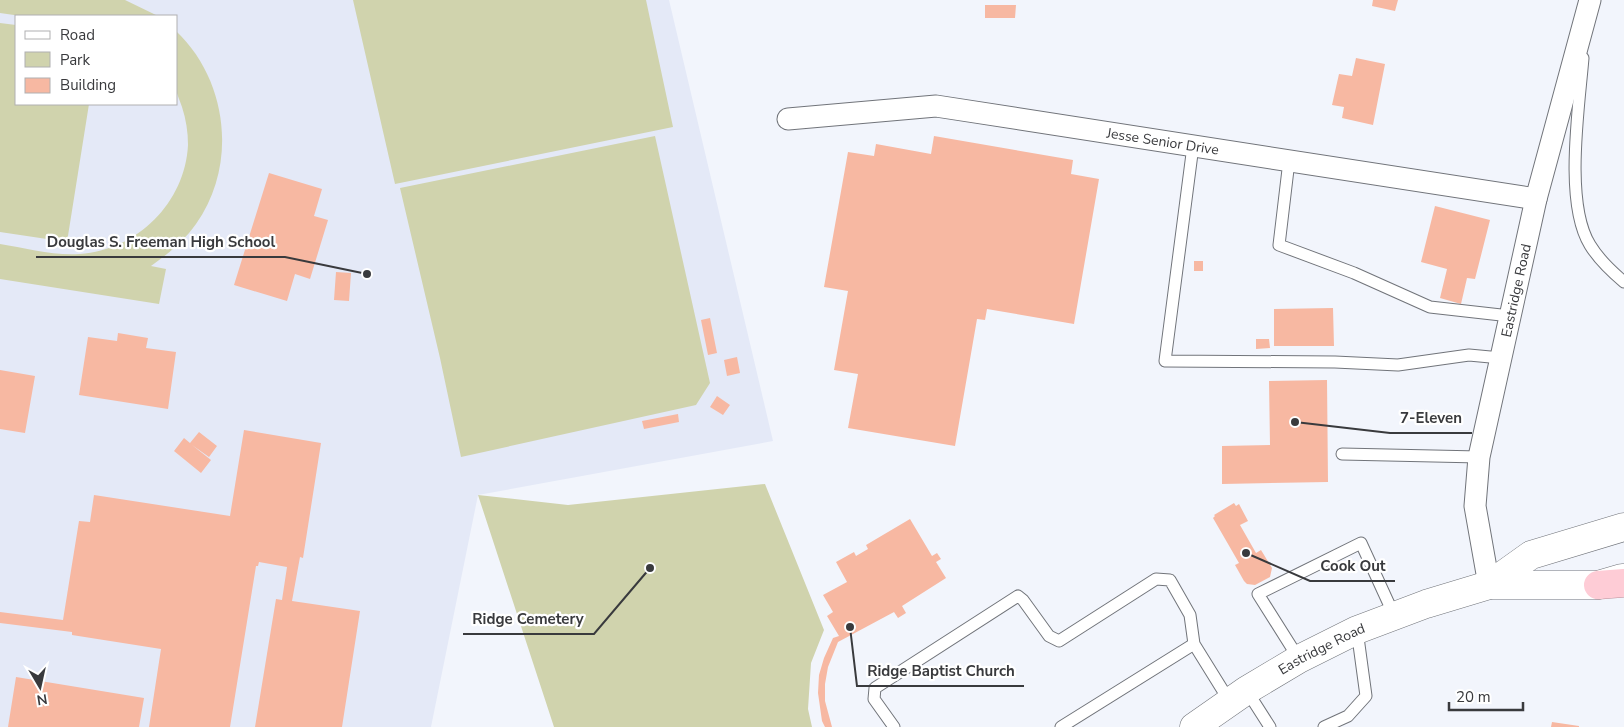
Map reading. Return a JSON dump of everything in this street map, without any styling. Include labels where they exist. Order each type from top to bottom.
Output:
[{"type":"main road","name":"Eastridge Road","points":[[1489,585],[1531,555],[1624,527]]},
{"type":"main road","name":"Eastridge Road","points":[[1194,727],[1238,696],[1299,659],[1357,630],[1394,615],[1489,585],[1611,584],[1624,578]]},
{"type":"street","name":"Eastridge Road","points":[[1489,585],[1475,506],[1479,457],[1536,199],[1588,8]]},
{"type":"street","name":"Jesse Senior Drive","points":[[788,119],[936,106],[1536,199]]},
{"type":"lane","points":[[1588,8],[1575,174],[1577,204],[1583,230],[1590,244],[1604,263],[1624,282]]},
{"type":"lane","points":[[1193,146],[1165,361],[1336,362],[1398,365],[1469,354],[1501,358]]},
{"type":"lane","points":[[1289,161],[1279,245],[1354,273],[1430,307],[1510,316]]},
{"type":"lane","points":[[1342,454],[1479,457]]},
{"type":"lane","points":[[1299,659],[1258,594],[1361,543],[1394,615]]},
{"type":"lane","points":[[894,727],[874,699],[874,688],[1018,596],[1023,600],[1049,636],[1059,641],[1156,579],[1170,580],[1190,614],[1194,644],[1238,696],[1270,727]]},
{"type":"lane","points":[[1324,727],[1348,716],[1366,696],[1357,630]]},
{"type":"lane","points":[[1061,727],[1194,644]]},
{"type":"lane","points":[[1348,716],[1352,727]]},
{"type":"shaded area","points":[[0,0],[669,0],[773,441],[478,495],[431,727],[0,727]]},
{"type":"green space","points":[[0,0],[125,0],[156,15],[15,15],[0,13]]},
{"type":"green space","points":[[353,0],[646,0],[673,127],[395,184]]},
{"type":"green space","points":[[0,23],[15,25],[15,105],[89,105],[67,242],[0,232]]},
{"type":"green space","points":[[178,33],[194,51],[207,74],[216,98],[221,124],[222,150],[218,176],[209,201],[196,224],[175,247],[151,266],[166,269],[159,304],[0,279],[0,244],[60,254],[101,251],[138,233],[154,220],[168,204],[178,186],[185,166],[188,145],[186,121],[178,96]]},
{"type":"green space","points":[[655,136],[710,383],[696,405],[461,457],[400,188]]},
{"type":"green space","points":[[765,484],[824,630],[811,663],[808,709],[812,727],[554,727],[478,495],[568,505]]},
{"type":"building","points":[[1373,0],[1398,0],[1395,11],[1372,6]]},
{"type":"building","points":[[985,5],[1016,5],[1015,18],[985,18]]},
{"type":"building","points":[[1356,58],[1385,64],[1373,125],[1342,118],[1344,107],[1332,105],[1339,74],[1352,76]]},
{"type":"building","points":[[934,136],[1073,160],[1071,174],[1099,179],[1074,324],[987,309],[985,320],[977,319],[955,446],[848,428],[858,374],[834,370],[848,291],[824,287],[848,152],[874,156],[876,144],[931,154]]},
{"type":"building","points":[[269,173],[322,189],[314,216],[328,220],[310,279],[295,274],[287,301],[234,285]]},
{"type":"building","points":[[1435,206],[1490,220],[1475,279],[1467,278],[1461,304],[1440,298],[1447,269],[1421,262]]},
{"type":"building","points":[[1194,261],[1203,261],[1203,271],[1194,271]]},
{"type":"building","points":[[336,272],[351,273],[349,301],[334,300]]},
{"type":"building","points":[[1333,308],[1334,346],[1274,346],[1274,309]]},
{"type":"building","points":[[710,318],[717,353],[708,355],[701,320]]},
{"type":"building","points":[[118,333],[148,338],[146,348],[176,352],[168,409],[79,395],[88,337],[117,341]]},
{"type":"building","points":[[1256,339],[1269,339],[1270,348],[1256,349]]},
{"type":"building","points":[[737,357],[740,373],[727,376],[724,360]]},
{"type":"building","points":[[0,370],[35,376],[25,433],[0,429]]},
{"type":"building","points":[[1327,380],[1328,482],[1222,484],[1222,446],[1270,445],[1269,381]]},
{"type":"building","points":[[717,396],[730,405],[723,415],[710,407]]},
{"type":"building","points":[[678,414],[679,422],[644,429],[642,421]]},
{"type":"building","points":[[244,430],[321,443],[303,558],[300,557],[292,601],[360,611],[342,727],[255,727],[276,599],[282,600],[287,567],[259,562],[258,566],[256,566],[230,727],[149,727],[161,649],[72,635],[72,632],[0,623],[0,612],[63,620],[79,521],[90,522],[94,495],[230,516]]},
{"type":"building","points":[[199,432],[217,446],[209,457],[192,445],[211,460],[201,473],[174,451],[184,438],[190,443]]},
{"type":"building","points":[[1234,503],[1236,506],[1239,504],[1248,521],[1240,525],[1256,553],[1261,550],[1272,568],[1270,577],[1255,585],[1247,584],[1244,581],[1235,565],[1239,563],[1213,518],[1214,515]]},
{"type":"building","points":[[910,519],[932,556],[937,553],[941,559],[936,562],[946,578],[902,606],[906,613],[898,618],[894,612],[838,642],[828,667],[825,684],[825,701],[832,727],[825,727],[822,721],[818,693],[819,675],[833,638],[839,636],[827,616],[833,612],[823,595],[847,582],[836,562],[854,552],[856,556],[868,549],[866,545]]},
{"type":"building","points":[[16,677],[144,698],[139,727],[8,727]]},
{"type":"building","points":[[1552,722],[1579,726],[1579,727],[1551,727]]},
{"type":"place","name":"Douglas S. Freeman High School","points":[[367,274]]},
{"type":"place","name":"7-Eleven","points":[[1295,422]]},
{"type":"place","name":"Cook Out","points":[[1246,553]]},
{"type":"place","name":"Ridge Cemetery","points":[[650,568]]},
{"type":"place","name":"Ridge Baptist Church","points":[[850,627]]}]
